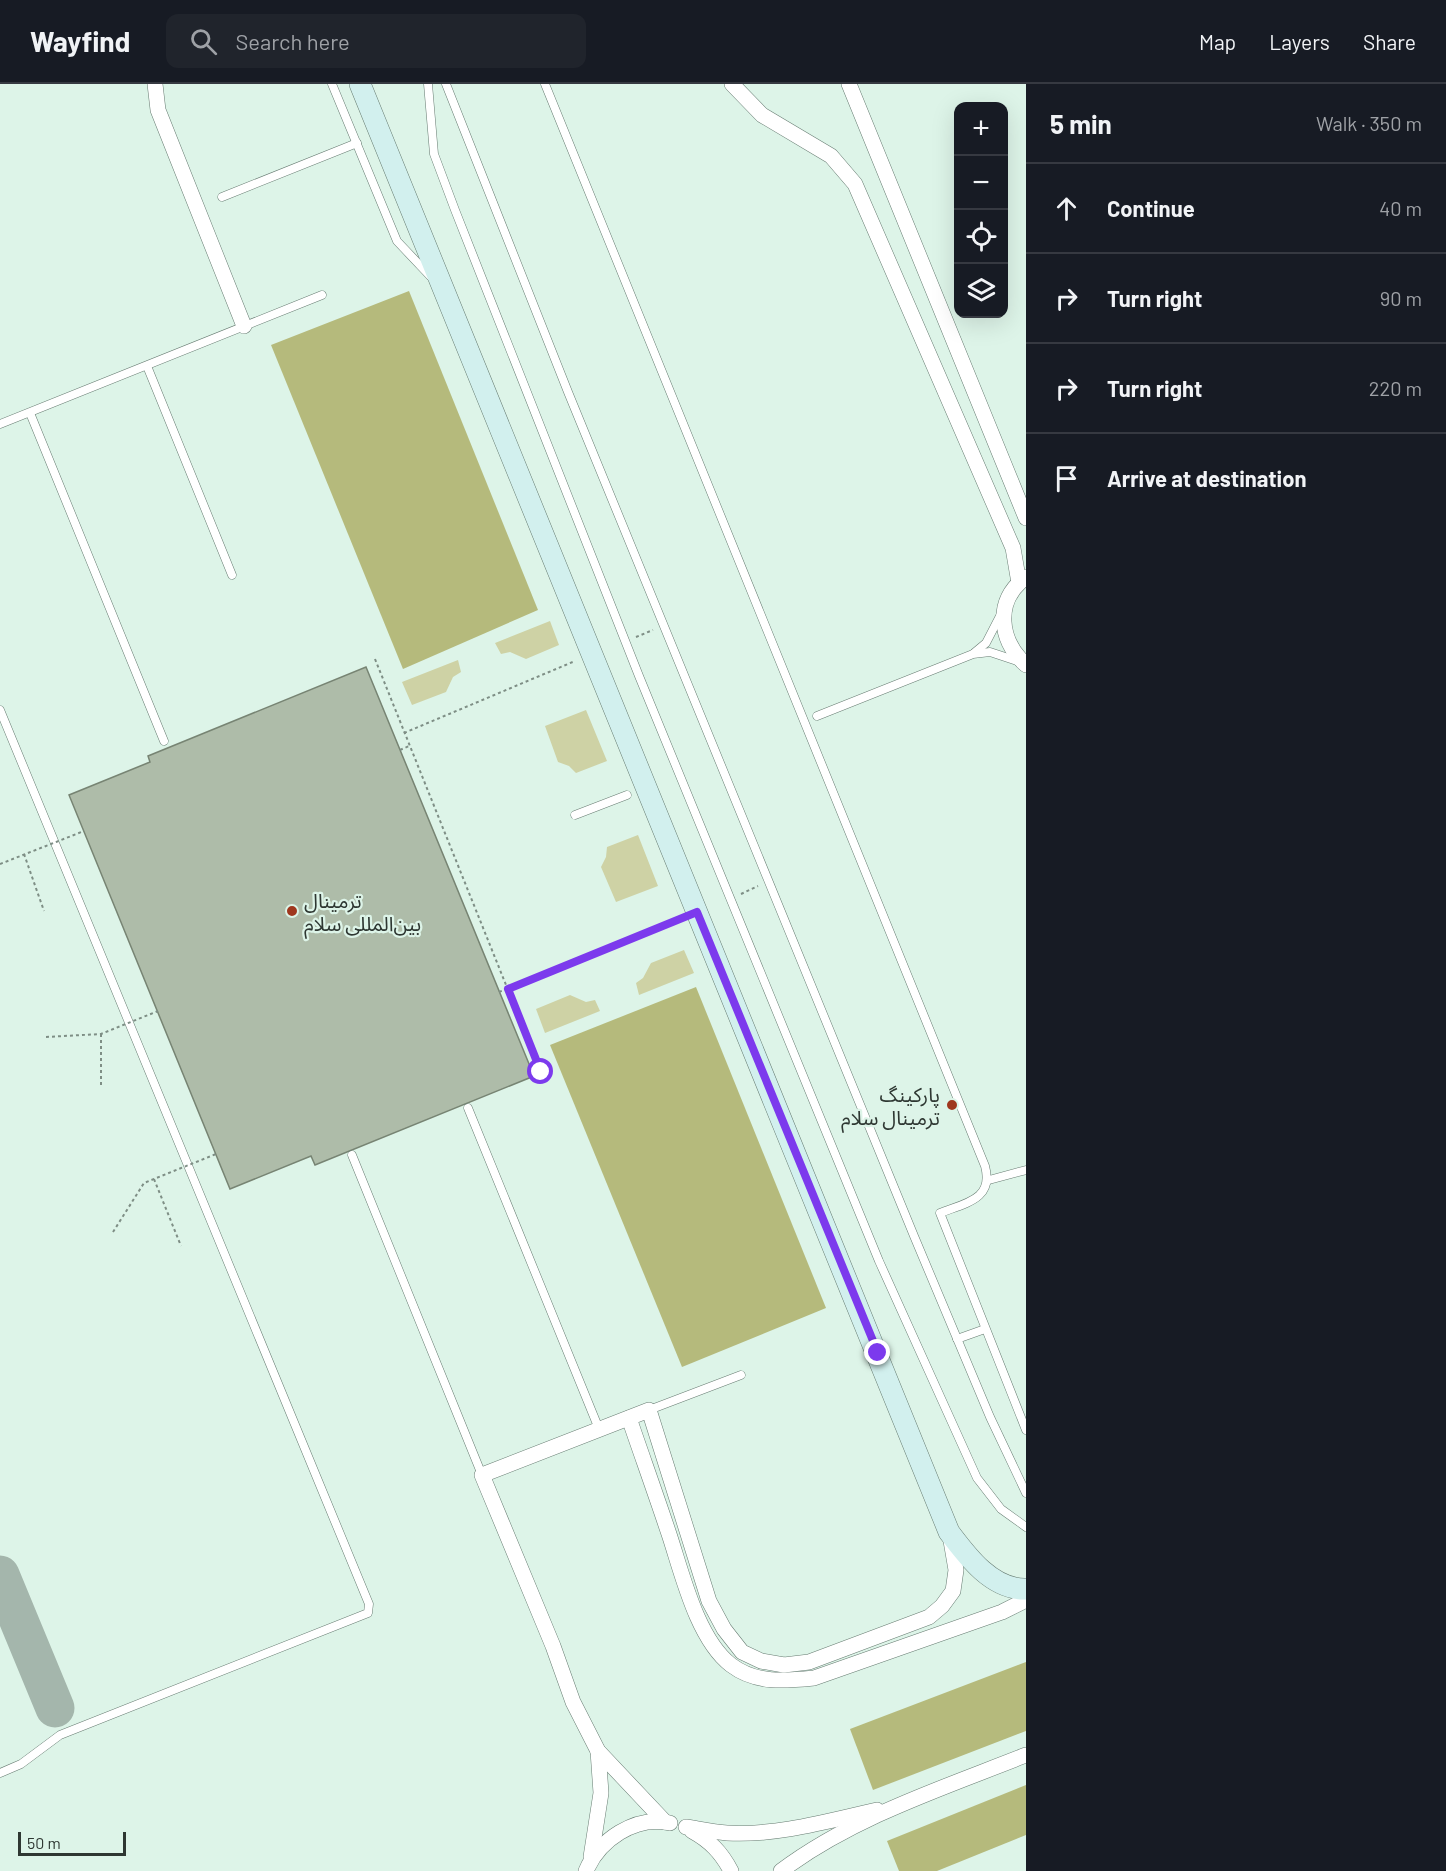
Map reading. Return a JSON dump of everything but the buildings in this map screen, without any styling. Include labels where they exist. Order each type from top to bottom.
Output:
[{"type":"street","points":[[155,84],[158,110],[244,326]]},
{"type":"street","points":[[360,84],[950,1532],[956,1570],[953,1591],[929,1617],[809,1662],[784,1665],[761,1661],[742,1652],[724,1629],[709,1601],[649,1410],[482,1475],[553,1646],[573,1702],[597,1751],[665,1822]]},
{"type":"street","points":[[732,84],[762,115],[831,156],[855,184],[1013,548],[1022,580],[1010,595],[1004,609],[1003,625],[1006,640],[1014,654],[1026,664]]},
{"type":"street","points":[[849,84],[1026,519]]},
{"type":"street","points":[[629,1418],[695,1609],[709,1639],[730,1665],[755,1678],[783,1681],[814,1678],[1002,1612],[1026,1600]]},
{"type":"street","points":[[950,1532],[980,1569],[1000,1582],[1026,1588]]},
{"type":"street","points":[[588,1866],[601,1793],[597,1751]]},
{"type":"street","points":[[781,1871],[825,1842],[903,1804],[1026,1755]]},
{"type":"street","points":[[576,1871],[588,1866],[602,1845],[620,1832],[639,1824],[665,1822],[727,1833],[762,1831],[815,1824],[903,1804]]},
{"type":"street","points":[[686,1827],[709,1841],[722,1855],[731,1871]]},
{"type":"lane","points":[[332,84],[397,242],[444,291]]},
{"type":"lane","points":[[428,84],[434,154],[625,642],[879,1261],[955,1435],[977,1478],[1001,1509],[1026,1527]]},
{"type":"lane","points":[[446,84],[664,626],[957,1339],[1026,1493]]},
{"type":"lane","points":[[545,84],[972,1133],[989,1180],[985,1191],[974,1199],[940,1213],[1026,1430]]},
{"type":"lane","points":[[551,84],[552,102]]},
{"type":"lane","points":[[222,198],[357,143]]},
{"type":"lane","points":[[0,424],[322,295]]},
{"type":"lane","points":[[147,366],[232,575]]},
{"type":"lane","points":[[30,413],[164,741]]},
{"type":"lane","points":[[973,654],[986,643],[1004,609]]},
{"type":"lane","points":[[817,717],[973,654],[990,652],[1026,664]]},
{"type":"lane","points":[[0,710],[369,1604],[368,1613],[60,1735],[21,1764],[0,1773]]},
{"type":"lane","points":[[575,815],[627,795]]},
{"type":"lane","points":[[468,1108],[599,1429]]},
{"type":"lane","points":[[352,1155],[482,1475]]},
{"type":"lane","points":[[989,1180],[1026,1170]]},
{"type":"lane","points":[[957,1339],[985,1329]]},
{"type":"lane","points":[[649,1410],[741,1375]]},
{"type":"path","points":[[625,642],[664,626]]},
{"type":"path","points":[[404,733],[592,654]]},
{"type":"path","points":[[375,659],[541,1072]]},
{"type":"path","points":[[400,750],[410,746]]},
{"type":"path","points":[[0,864],[84,831]]},
{"type":"path","points":[[24,854],[44,911]]},
{"type":"path","points":[[730,898],[769,882]]},
{"type":"path","points":[[499,992],[697,912]]},
{"type":"path","points":[[46,1037],[101,1034],[158,1011]]},
{"type":"path","points":[[101,1034],[101,1085]]},
{"type":"path","points":[[113,1232],[144,1183],[216,1154]]},
{"type":"path","points":[[154,1179],[181,1246]]},
{"type":"green space","points":[[409,291],[538,610],[403,669],[271,345]]},
{"type":"green space","points":[[550,621],[559,645],[526,659],[510,652],[501,654],[495,643]]},
{"type":"green space","points":[[458,660],[461,672],[453,677],[446,692],[412,705],[402,682]]},
{"type":"green space","points":[[586,710],[607,761],[576,773],[569,766],[558,762],[545,726]]},
{"type":"green space","points":[[638,835],[658,886],[616,902],[601,867],[606,857],[607,847]]},
{"type":"green space","points":[[684,950],[694,973],[639,995],[636,983],[643,978],[651,963]]},
{"type":"green space","points":[[696,987],[826,1308],[682,1367],[550,1045]]},
{"type":"green space","points":[[570,995],[586,1002],[595,1000],[600,1011],[545,1033],[536,1009]]},
{"type":"green space","points":[[1026,1662],[1026,1731],[873,1790],[850,1729]]},
{"type":"green space","points":[[1026,1785],[1026,1835],[937,1871],[899,1871],[887,1841]]},
{"type":"taxiway","points":[[0,1575],[55,1708]]},
{"type":"place","name":"ترمینال بین‌المللی سلام","points":[[292,911]]},
{"type":"place","name":"پارکینگ ترمینال سلام","points":[[952,1105]]},
{"type":"route","points":[[541,1072],[508,989],[697,912],[878,1353]]}]
